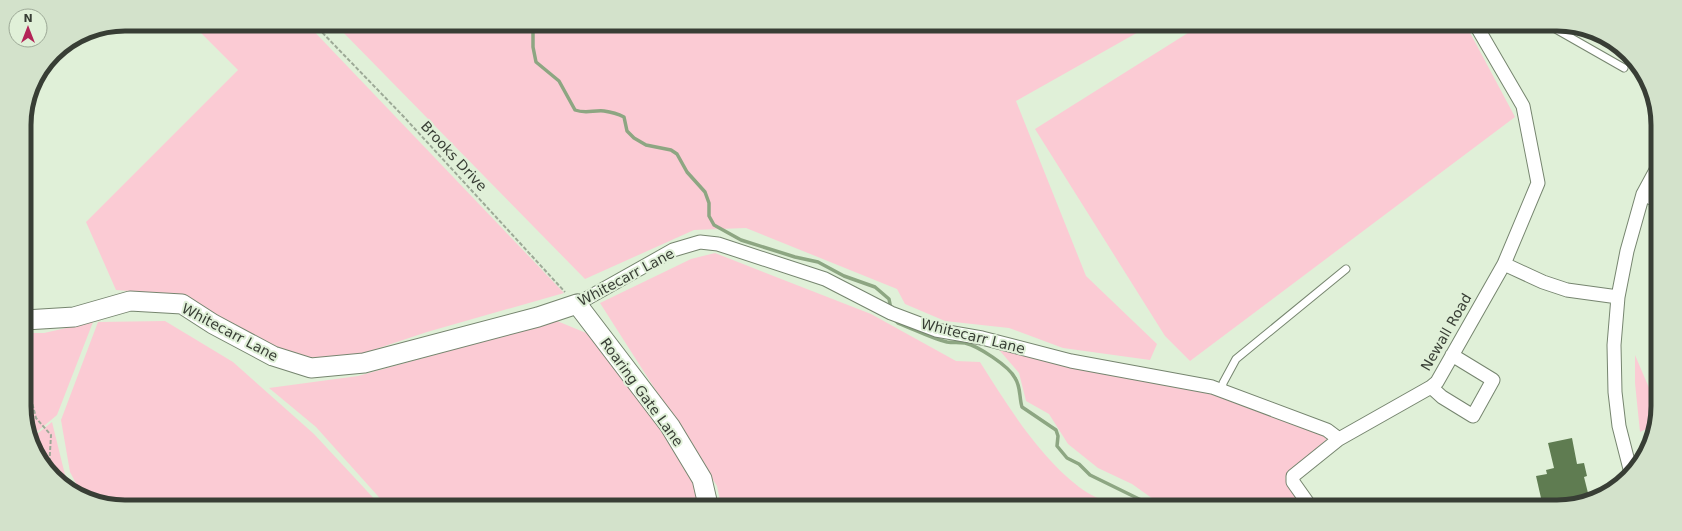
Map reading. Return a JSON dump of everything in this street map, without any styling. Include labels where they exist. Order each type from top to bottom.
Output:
[{"type":"street","name":"Newall Road","points":[[1306,500],[1293,482],[1293,476],[1339,439],[1431,387],[1437,382],[1504,264],[1538,183],[1523,106],[1479,31]]},
{"type":"street","points":[[1629,466],[1618,426],[1615,392],[1614,345],[1618,298],[1627,251],[1643,194],[1651,179]]},
{"type":"street","points":[[1643,194],[1651,198]]},
{"type":"street","name":"Whitecarr Lane","points":[[31,320],[74,317],[130,301],[182,304],[213,324],[273,356],[311,368],[364,363],[538,318],[577,304],[673,250],[700,242],[718,244],[825,279],[891,313],[936,330],[982,338],[1071,361],[1212,387],[1327,430],[1339,439]]},
{"type":"street","points":[[1504,264],[1543,282],[1567,290],[1618,298]]},
{"type":"street","name":"Roaring Gate Lane","points":[[577,304],[670,426],[702,479],[707,500]]},
{"type":"street","points":[[1431,387],[1442,397],[1473,416],[1493,380],[1452,355]]},
{"type":"lane","points":[[1559,31],[1624,68]]},
{"type":"lane","points":[[1222,391],[1223,383],[1236,359],[1346,269]]},
{"type":"path","name":"Brooks Drive","points":[[321,31],[404,117],[577,304]]},
{"type":"path","points":[[31,398],[36,418],[51,435],[49,462]]},
{"type":"shaded area","points":[[199,31],[314,31],[564,293],[427,332],[361,354],[311,358],[253,341],[185,295],[116,290],[86,222],[238,70]]},
{"type":"shaded area","points":[[342,31],[1140,31],[1016,101],[1086,276],[1157,344],[1150,360],[1063,348],[1009,328],[945,321],[905,304],[897,289],[746,228],[694,230],[585,279]]},
{"type":"shaded area","points":[[1191,31],[1469,31],[1515,117],[1190,361],[1165,336],[1035,129]]},
{"type":"shaded area","points":[[715,253],[871,314],[956,361],[980,362],[1024,429],[1050,460],[1079,487],[1102,500],[720,500],[717,486],[600,303],[691,259]]},
{"type":"shaded area","points":[[165,321],[233,362],[314,434],[375,500],[125,500],[101,497],[78,487],[70,472],[61,420],[98,322]]},
{"type":"shaded area","points":[[557,321],[591,335],[663,432],[697,489],[700,500],[381,500],[316,427],[269,388],[358,376]]},
{"type":"shaded area","points":[[93,322],[57,415],[35,433],[31,406],[31,333],[44,333]]},
{"type":"shaded area","points":[[994,344],[1072,368],[1216,395],[1319,433],[1327,439],[1285,478],[1300,500],[1155,500],[1132,484],[1098,468],[1068,444],[1049,414],[1026,401],[1019,373]]},
{"type":"shaded area","points":[[1635,355],[1651,393],[1648,428],[1640,432],[1635,383]]},
{"type":"shaded area","points":[[52,422],[66,480],[58,473],[50,463],[36,435]]},
{"type":"building","points":[[1572,438],[1577,464],[1584,463],[1587,476],[1584,477],[1588,495],[1563,500],[1537,500],[1541,498],[1536,476],[1547,474],[1546,470],[1554,468],[1548,443]]},
{"type":"waterway","points":[[533,31],[533,47],[536,62],[559,81],[575,110],[582,112],[604,111],[622,116],[624,117],[627,131],[634,138],[646,145],[671,150],[677,154],[687,172],[705,192],[709,203],[709,216],[714,225],[741,240],[795,257],[818,262],[844,276],[875,287],[889,299],[891,309]]},
{"type":"waterway","points":[[894,319],[898,323],[929,336],[949,342],[971,345],[1000,362],[1012,373],[1017,381],[1022,407],[1056,430],[1058,436],[1057,446],[1067,458],[1079,464],[1090,475],[1140,500]]}]
